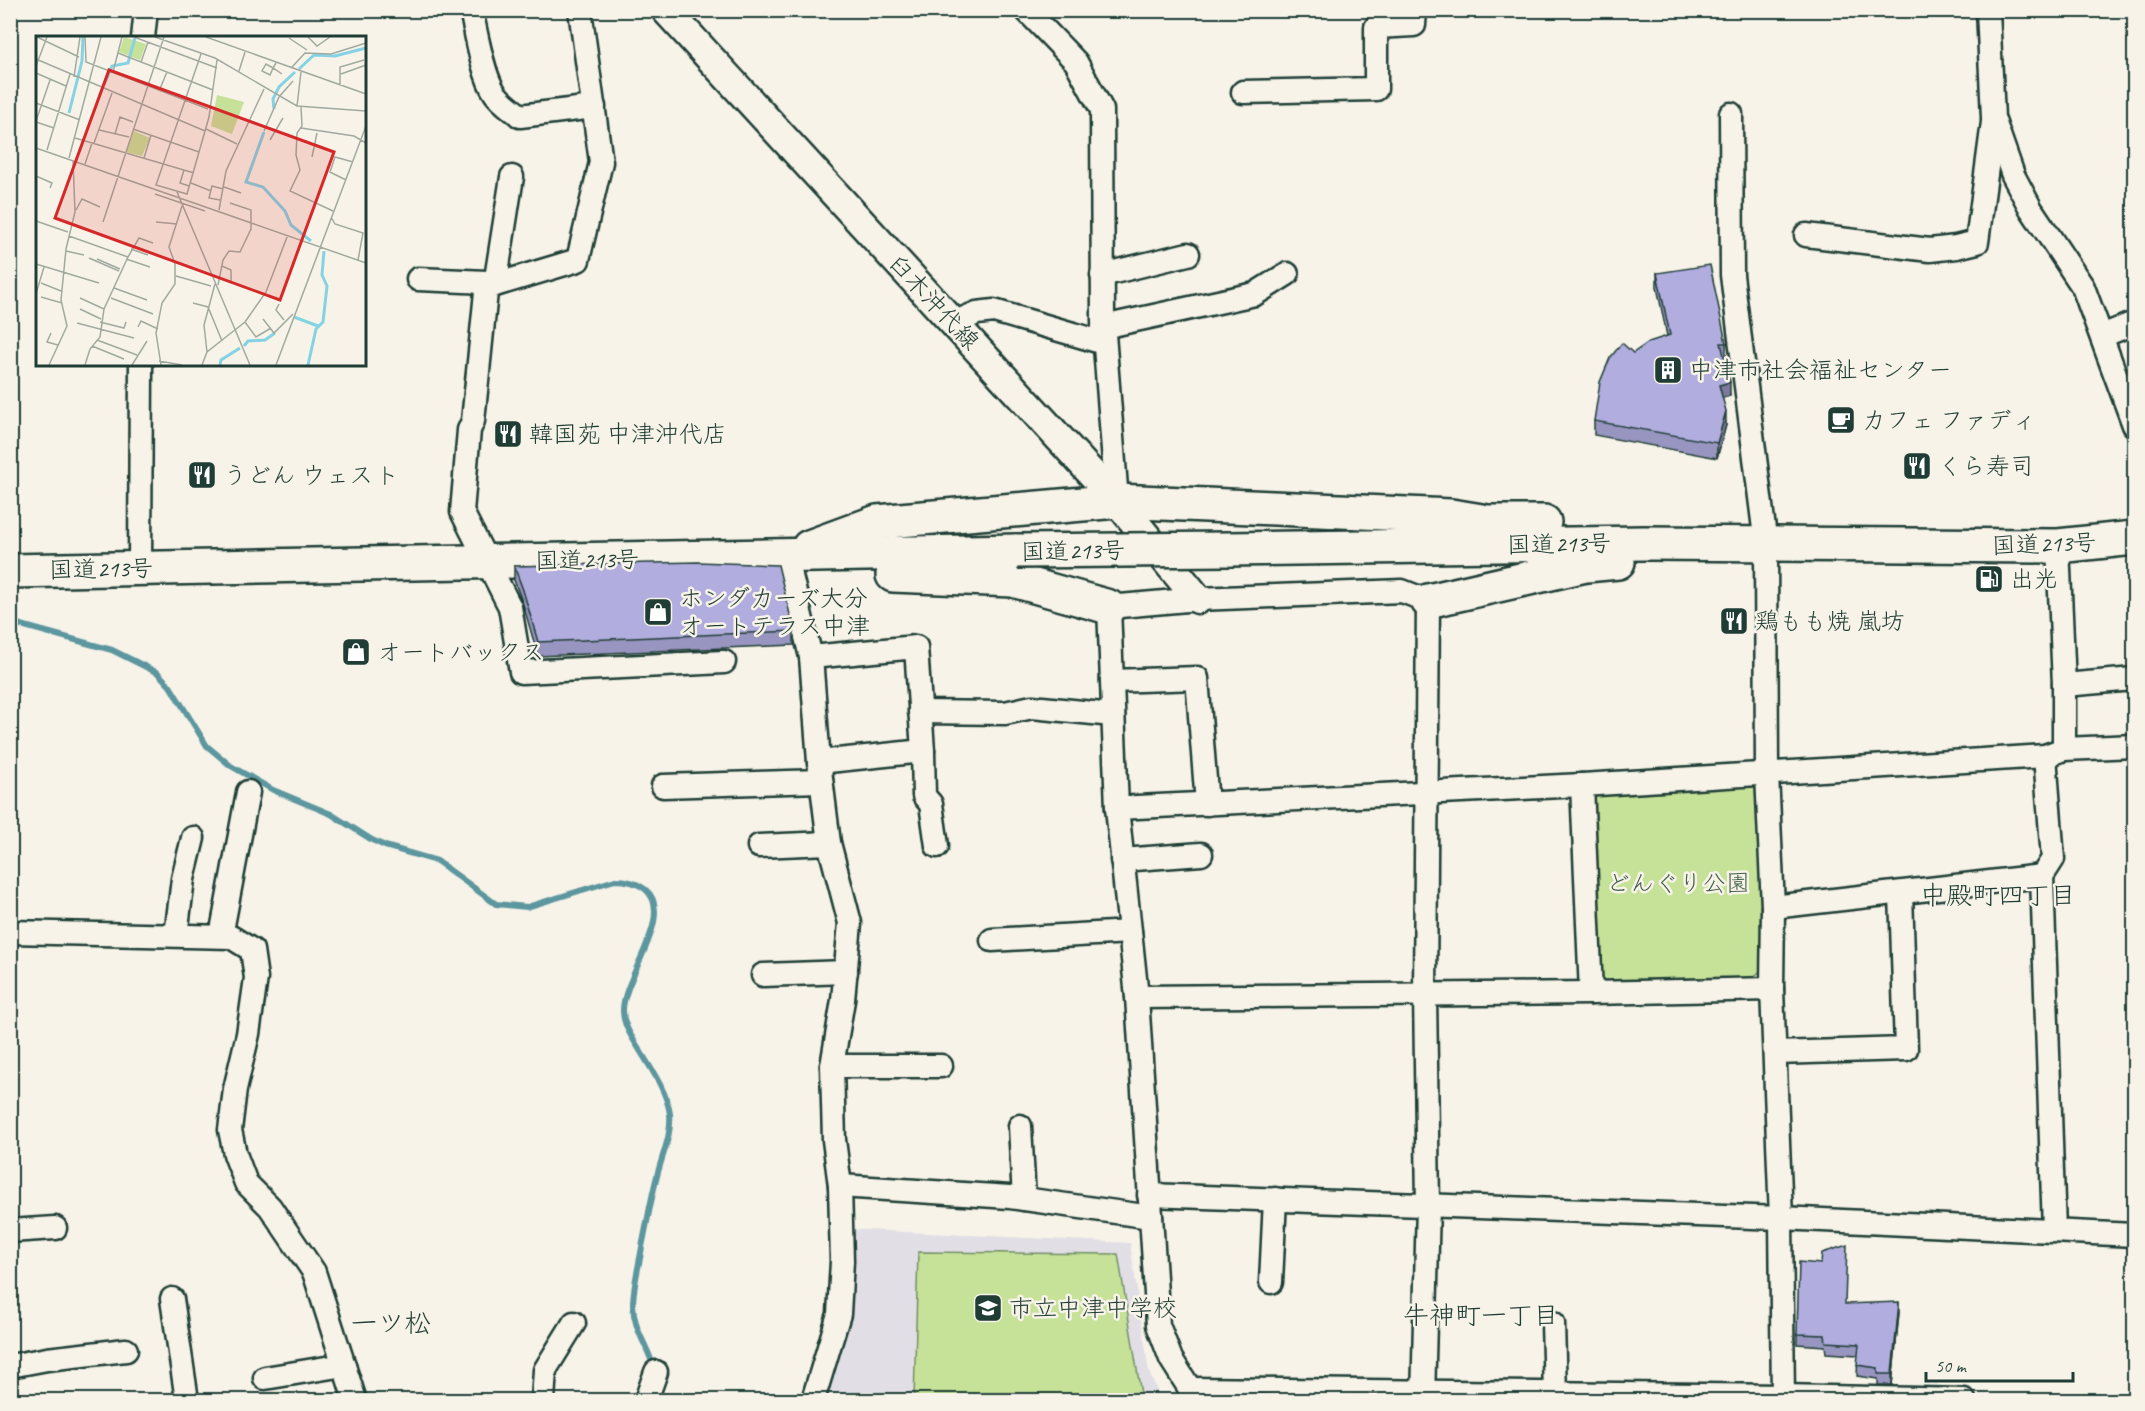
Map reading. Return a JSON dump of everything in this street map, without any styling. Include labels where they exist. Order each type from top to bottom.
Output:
[{"type":"highway","points":[[786,556],[877,522],[1117,501],[1451,516],[1488,522],[1617,523],[1644,543]]},
{"type":"highway","name":"国道213号","points":[[10,571],[1017,551],[1644,543],[2058,546],[2134,538]]},
{"type":"highway","points":[[1428,601],[1586,564],[1695,556],[1766,545]]},
{"type":"highway","points":[[786,556],[830,573],[1013,580],[1109,607]]},
{"type":"main road","name":"臼木沖代線","points":[[666,10],[1117,501],[1198,598]]},
{"type":"street","points":[[143,36],[146,10]]},
{"type":"street","points":[[471,10],[487,77],[495,93],[520,116],[594,107]]},
{"type":"street","points":[[418,279],[491,284],[578,260],[601,162],[580,10]]},
{"type":"street","points":[[1026,10],[1076,62],[1102,110],[1104,335],[1117,501]]},
{"type":"street","points":[[1243,92],[1376,89],[1376,27],[1414,25],[1415,10]]},
{"type":"street","points":[[1806,235],[1930,250],[1977,242],[1993,118],[1989,10]]},
{"type":"street","points":[[1731,114],[1732,275],[1766,545],[1767,774],[1773,907],[1772,989],[1781,1218],[1783,1398]]},
{"type":"street","points":[[1993,118],[2013,175],[2031,209],[2083,287],[2134,425]]},
{"type":"street","points":[[512,177],[491,284],[469,430],[462,512],[510,607],[521,672],[724,662]]},
{"type":"street","points":[[1102,275],[1188,254]]},
{"type":"street","points":[[953,322],[977,313],[994,311],[1104,335],[1255,294],[1287,274]]},
{"type":"street","points":[[2102,336],[2134,323]]},
{"type":"street","points":[[140,568],[141,366]]},
{"type":"street","points":[[2054,1230],[2042,876],[2053,859],[2054,752],[2064,685],[2058,546]]},
{"type":"street","points":[[786,556],[811,657],[820,772],[829,843],[850,923],[843,1000],[832,1066],[834,1140],[840,1186],[842,1261],[839,1314],[813,1401]]},
{"type":"street","points":[[1423,1397],[1428,1205],[1425,993],[1428,601],[1402,591],[1198,598],[1109,607],[1117,808],[1137,997],[1158,1325],[1171,1359],[1192,1395],[1423,1397],[1555,1394],[1658,1398],[1964,1401]]},
{"type":"street","points":[[811,657],[916,647],[924,796],[931,804],[937,846]]},
{"type":"street","points":[[1112,681],[1197,678],[1206,804]]},
{"type":"street","points":[[2064,685],[2134,680]]},
{"type":"street","points":[[920,712],[1005,713],[1032,707],[1113,715]]},
{"type":"street","points":[[1117,808],[1767,774],[2134,746]]},
{"type":"street","points":[[663,786],[820,772],[923,752]]},
{"type":"street","points":[[1582,785],[1591,993]]},
{"type":"street","points":[[221,936],[248,792]]},
{"type":"street","points":[[176,935],[183,879],[193,838]]},
{"type":"street","points":[[759,846],[829,843]]},
{"type":"street","points":[[1122,860],[1201,854]]},
{"type":"street","points":[[1773,907],[2042,876]]},
{"type":"street","points":[[1776,1053],[1906,1048],[1901,893]]},
{"type":"street","points":[[10,932],[221,936],[231,937],[252,950],[256,978],[248,1034],[235,1089],[230,1130],[235,1154],[246,1183],[270,1207],[314,1272],[356,1401]]},
{"type":"street","points":[[992,940],[1130,932]]},
{"type":"street","points":[[763,975],[846,972]]},
{"type":"street","points":[[1137,997],[1772,989]]},
{"type":"street","points":[[832,1066],[941,1066]]},
{"type":"street","points":[[1020,1126],[1024,1200]]},
{"type":"street","points":[[840,1186],[1024,1200],[1150,1206],[1275,1199],[1781,1218],[2134,1235]]},
{"type":"street","points":[[1271,1282],[1275,1199]]},
{"type":"street","points":[[10,1231],[56,1228]]},
{"type":"street","points":[[172,1299],[187,1401]]},
{"type":"street","points":[[543,1401],[545,1370],[574,1323]]},
{"type":"street","points":[[1553,1323],[1555,1394]]},
{"type":"street","points":[[10,1366],[47,1359],[126,1350]]},
{"type":"street","points":[[264,1377],[344,1365]]},
{"type":"street","points":[[646,1401],[657,1372]]},
{"type":"shaded area","name":"市立中津中学校","points":[[846,1229],[1130,1243],[1149,1372],[1161,1400],[827,1400]]},
{"type":"green space","name":"どんぐり公園","points":[[1749,780],[1761,794],[1764,967],[1750,981],[1607,985],[1594,969],[1592,799],[1604,787]]},
{"type":"green space","name":"市立中津中学校","points":[[918,1252],[1118,1254],[1142,1400],[914,1400]]},
{"type":"building","name":"中津市社会福祉センター","points":[[1710,265],[1726,343],[1721,343],[1730,382],[1719,385],[1726,411],[1717,443],[1594,421],[1600,382],[1610,358],[1622,343],[1633,353],[1649,342],[1670,335],[1657,273]]},
{"type":"building","name":"ホンダカーズ大分 オートテラス中津","points":[[698,562],[778,565],[794,631],[538,642],[514,566]]},
{"type":"building","points":[[1847,1245],[1845,1304],[1899,1302],[1892,1374],[1878,1374],[1878,1368],[1857,1365],[1859,1344],[1826,1342],[1825,1335],[1797,1334],[1799,1262],[1821,1264],[1822,1253]]},
{"type":"building","points":[[1206,1393],[1284,1395],[1284,1401],[1205,1401]]},
{"type":"building","points":[[1353,1395],[1404,1395],[1404,1401],[1353,1401]]},
{"type":"waterway","points":[[10,622],[112,650],[158,673],[170,686],[207,746],[231,766],[273,790],[331,814],[385,846],[437,861],[496,904],[527,907],[615,880],[631,882],[645,889],[653,900],[655,914],[646,947],[625,997],[623,1017],[632,1038],[666,1098],[670,1114],[668,1137],[653,1193],[633,1298],[636,1323],[654,1369]]},
{"type":"place","name":"中津市社会福祉センター","points":[[1668,370]]},
{"type":"place","name":"カフェ ファディ","points":[[1841,420]]},
{"type":"place","name":"韓国苑 中津沖代店","points":[[508,434]]},
{"type":"place","name":"くら寿司","points":[[1917,466]]},
{"type":"place","name":"うどん ウェスト","points":[[202,475]]},
{"type":"place","name":"出光","points":[[1989,579]]},
{"type":"place","name":"ホンダカーズ大分 オートテラス中津","points":[[658,612]]},
{"type":"place","name":"鶏もも焼 嵐坊","points":[[1734,621]]},
{"type":"place","name":"オートバックス","points":[[356,652]]},
{"type":"place","name":"市立中津中学校","points":[[988,1308]]},
{"type":"district","name":"中殿町四丁目","points":[[1998,895]]},
{"type":"district","name":"牛神町一丁目","points":[[1481,1315]]},
{"type":"district","name":"一ツ松","points":[[391,1323]]}]
